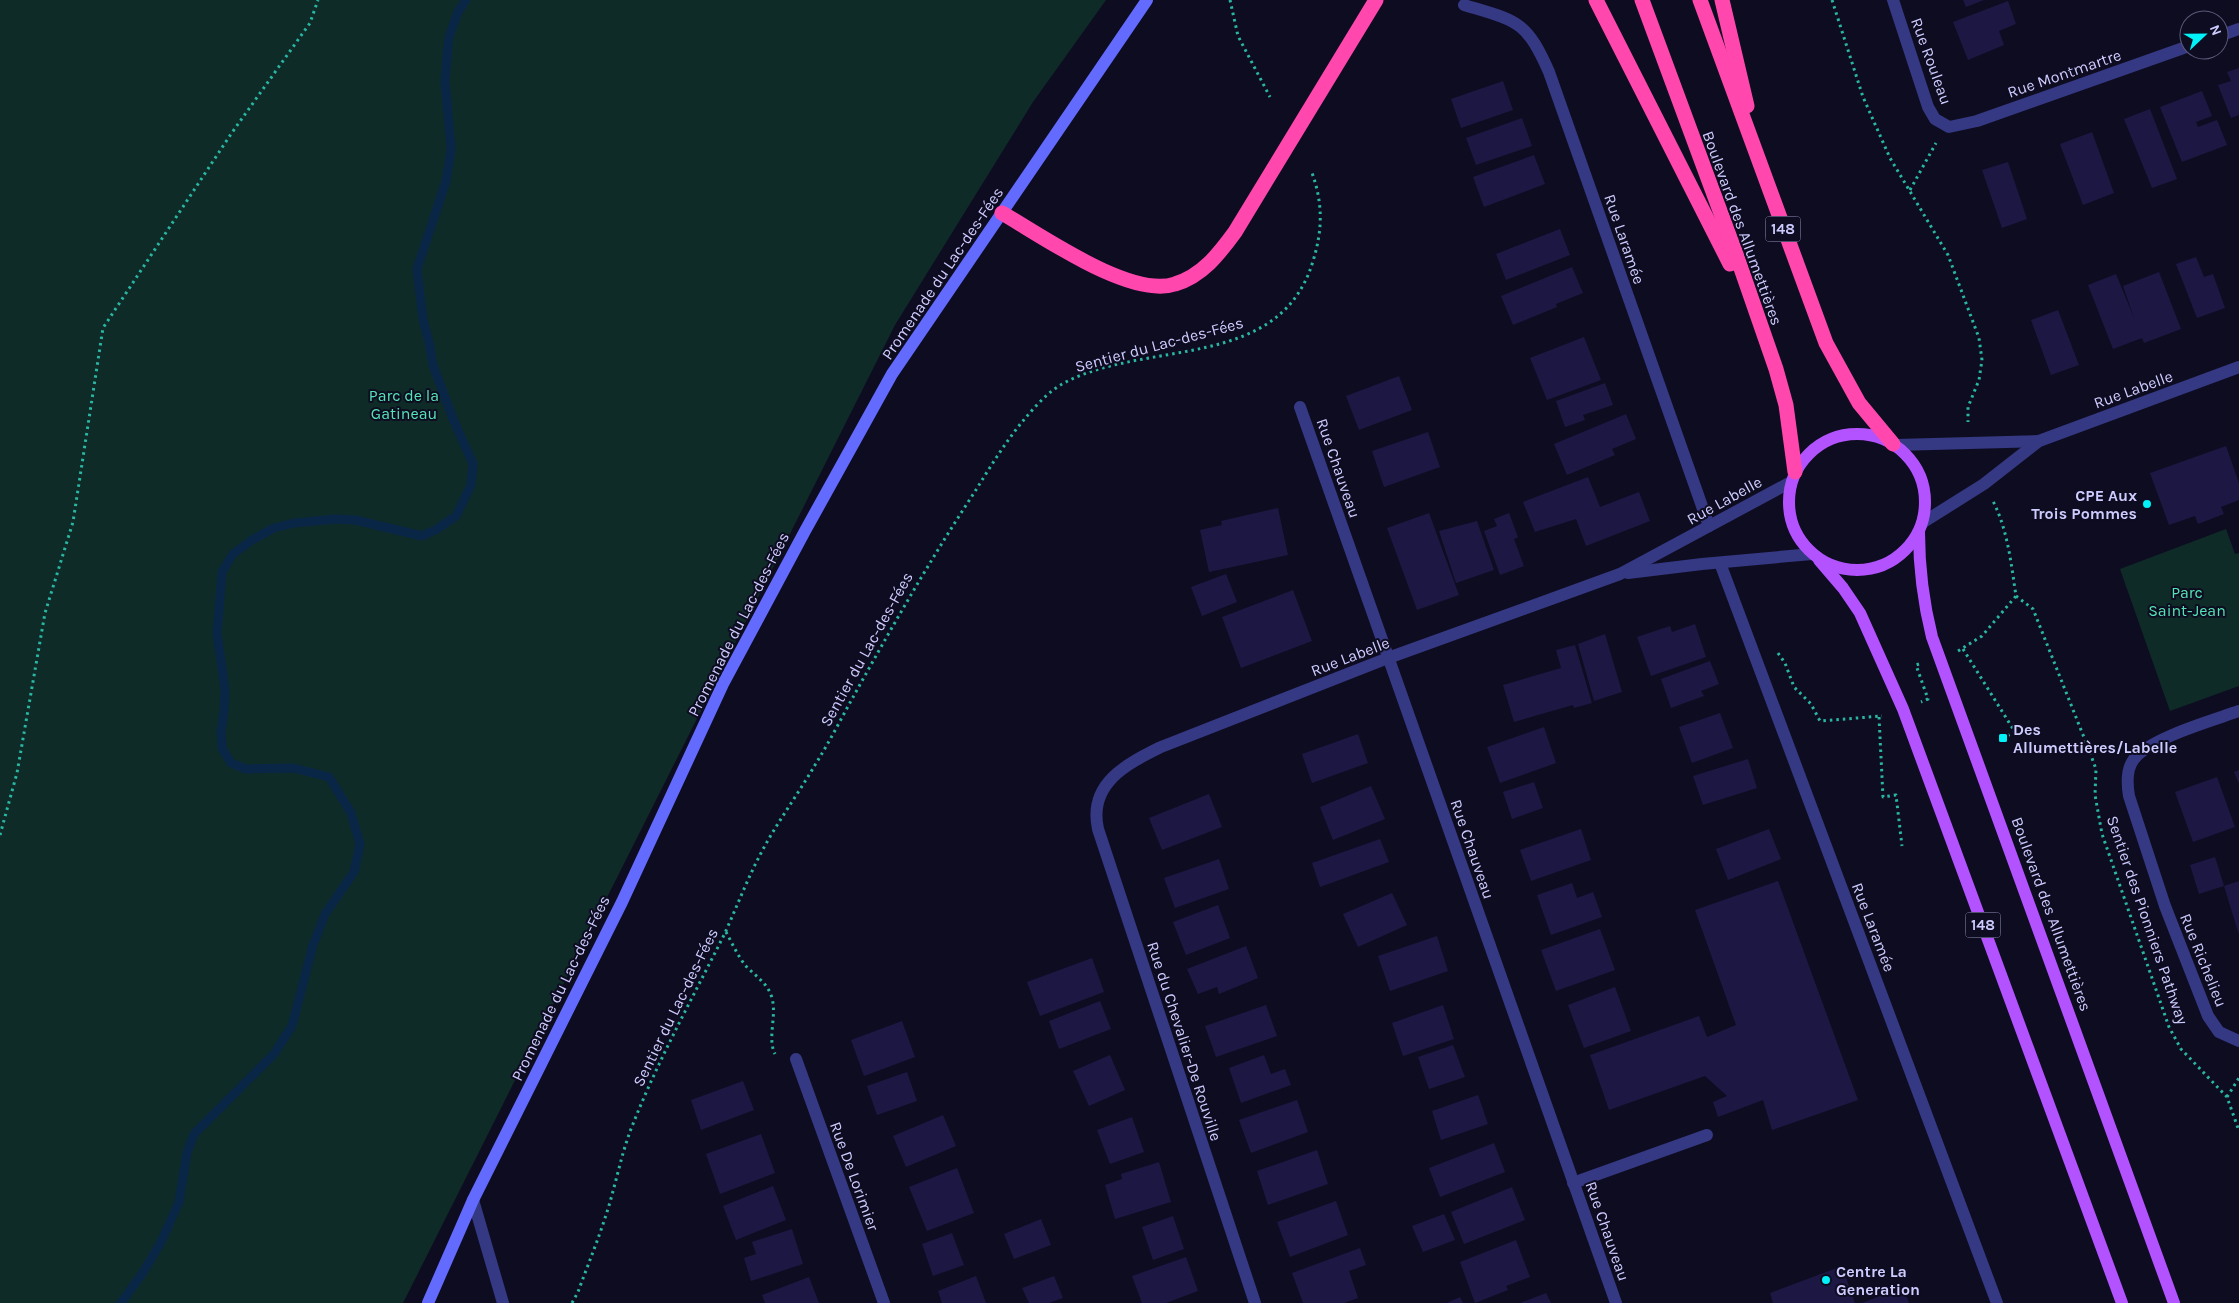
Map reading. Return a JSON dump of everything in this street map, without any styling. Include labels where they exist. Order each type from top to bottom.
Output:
[{"type":"highway","points":[[1002,213],[1110,275],[1146,286],[1174,285],[1189,278],[1203,269],[1219,254],[1235,232],[1376,0]]},
{"type":"highway","points":[[1596,0],[1755,311]]},
{"type":"highway","name":"Boulevard des Allumettières","points":[[1642,0],[1755,311],[1786,405],[1793,477]]},
{"type":"highway","name":"148","points":[[1700,0],[1761,171],[1826,343],[1858,403],[1894,445]]},
{"type":"highway","points":[[1722,0],[1761,171]]},
{"type":"main road","points":[[1857,433],[1876,436],[1894,445],[1912,462],[1920,475],[1924,490],[1925,505],[1920,528],[1905,551],[1886,564],[1864,570],[1841,569],[1816,557],[1801,542],[1789,513],[1788,497],[1793,477],[1806,456],[1820,444],[1838,436],[1857,433]]},
{"type":"main road","name":"Boulevard des Allumettières","points":[[1920,528],[1919,564],[1923,603],[1932,636],[2174,1303]]},
{"type":"main road","name":"148","points":[[1816,557],[1843,588],[1860,613],[1903,709],[2122,1303]]},
{"type":"street","name":"Promenade du Lac-des-Fées","points":[[428,1303],[473,1200],[622,902],[723,684],[805,531],[892,374],[1147,0]]},
{"type":"street","name":"Rue Rouleau","points":[[1893,0],[1928,107],[1936,119],[1948,127]]},
{"type":"street","name":"Rue Laramée","points":[[1464,5],[1513,20],[1527,32],[1538,48],[1549,72],[1709,526]]},
{"type":"street","name":"Rue Montmartre","points":[[1948,127],[1977,121],[2179,50]]},
{"type":"street","name":"Rue Labelle","points":[[1920,528],[1984,484],[2040,441],[2239,367]]},
{"type":"street","name":"Rue Chauveau","points":[[1300,407],[1616,1303]]},
{"type":"street","name":"Rue Labelle","points":[[1894,445],[2040,441]]},
{"type":"street","name":"Rue Labelle","points":[[1104,789],[1114,774],[1133,761],[1161,747],[1388,658],[1620,574],[1709,526],[1793,477]]},
{"type":"street","name":"Rue Labelle","points":[[1620,574],[1720,563],[1816,557]]},
{"type":"street","name":"Rue Laramée","points":[[1720,563],[1997,1303]]},
{"type":"street","name":"Rue Richelieu","points":[[2239,711],[2178,733],[2146,749],[2134,759],[2127,783],[2129,796],[2165,906],[2208,1016],[2219,1032],[2239,1041]]},
{"type":"street","name":"Rue du Chevalier-De Rouville","points":[[1104,789],[1096,817],[1098,829],[1255,1303]]},
{"type":"street","name":"Rue De Lorimier","points":[[796,1060],[884,1303]]},
{"type":"street","points":[[1573,1182],[1707,1135]]},
{"type":"street","points":[[473,1200],[503,1303]]},
{"type":"path","points":[[0,835],[17,773],[45,613],[73,522],[102,328],[231,134],[310,23],[318,0]]},
{"type":"path","points":[[1230,0],[1238,36],[1270,97]]},
{"type":"path","points":[[1832,0],[1863,97],[1890,158],[1948,255],[1979,338],[1982,360],[1979,380],[1968,407],[1968,425]]},
{"type":"path","points":[[1910,191],[1938,139],[1948,127]]},
{"type":"path","name":"Sentier du Lac-des-Fées","points":[[572,1303],[578,1292],[605,1218],[631,1130],[676,1026],[725,932],[760,854],[816,765],[934,554],[1018,426],[1037,404],[1062,384],[1092,372],[1254,333],[1272,323],[1298,295],[1308,277],[1318,243],[1322,223],[1318,187],[1311,170]]},
{"type":"path","points":[[1955,652],[1982,636],[2016,596],[2010,553],[1999,513],[1992,499]]},
{"type":"path","name":"Sentier des Pionniers Pathway","points":[[2016,596],[2033,610],[2096,769],[2095,795],[2102,834],[2169,1027],[2180,1049],[2227,1097],[2239,1131]]},
{"type":"path","points":[[1963,649],[2015,732],[2003,738]]},
{"type":"path","points":[[1776,650],[1785,663],[1794,687],[1811,704],[1820,721],[1885,714]]},
{"type":"path","points":[[1919,703],[1928,699],[1916,666],[1924,663]]},
{"type":"path","points":[[1879,716],[1883,797],[1896,795],[1902,846]]},
{"type":"path","points":[[725,932],[745,964],[762,981],[772,997],[775,1018],[771,1045],[780,1064],[796,1060]]},
{"type":"path","points":[[2227,1097],[2239,1078]]},
{"type":"green space","name":"Parc de la Gatineau","points":[[0,0],[1106,0],[1033,102],[895,325],[403,1303],[0,1303]]},
{"type":"green space","name":"Parc Saint-Jean","points":[[2226,529],[2235,554],[2239,553],[2239,686],[2170,711],[2120,569]]},
{"type":"building","points":[[1963,0],[1984,0],[1966,7]]},
{"type":"building","points":[[2008,1],[2016,24],[1999,31],[2004,45],[1968,60],[1953,22]]},
{"type":"building","points":[[2239,68],[2239,115],[2231,118],[2218,85],[2231,81],[2227,72]]},
{"type":"building","points":[[1503,81],[1513,110],[1461,128],[1451,99]]},
{"type":"building","points":[[2202,91],[2212,116],[2196,122],[2198,127],[2217,120],[2227,145],[2182,162],[2160,107]]},
{"type":"building","points":[[2150,109],[2177,179],[2152,188],[2124,119]]},
{"type":"building","points":[[1522,118],[1532,146],[1476,165],[1466,138]]},
{"type":"building","points":[[2092,132],[2114,193],[2083,205],[2060,144]]},
{"type":"building","points":[[1534,155],[1545,184],[1484,207],[1473,177]]},
{"type":"building","points":[[2008,162],[2027,219],[2002,228],[1982,170]]},
{"type":"building","points":[[1560,229],[1570,255],[1506,280],[1496,254]]},
{"type":"building","points":[[2196,257],[2204,277],[2213,274],[2225,308],[2197,318],[2176,264]]},
{"type":"building","points":[[1572,267],[1583,293],[1556,304],[1557,307],[1513,325],[1501,296]]},
{"type":"building","points":[[2159,272],[2181,329],[2144,343],[2142,338],[2113,349],[2088,285],[2116,274],[2134,318],[2123,286]]},
{"type":"building","points":[[2058,310],[2079,365],[2051,375],[2031,320]]},
{"type":"building","points":[[1584,337],[1601,380],[1547,400],[1530,358]]},
{"type":"building","points":[[1399,376],[1412,410],[1359,430],[1346,396]]},
{"type":"building","points":[[1605,383],[1613,405],[1583,415],[1585,420],[1565,427],[1556,401]]},
{"type":"building","points":[[1626,414],[1636,439],[1612,449],[1615,455],[1567,475],[1554,444]]},
{"type":"building","points":[[1428,432],[1440,467],[1384,487],[1372,451]]},
{"type":"building","points":[[2226,446],[2239,483],[2239,500],[2221,507],[2224,514],[2198,524],[2195,516],[2169,525],[2150,473]]},
{"type":"building","points":[[1588,477],[1600,507],[1639,492],[1650,521],[1586,546],[1576,519],[1535,532],[1523,502]]},
{"type":"building","points":[[1278,508],[1288,555],[1209,572],[1200,530],[1222,525],[1221,521]]},
{"type":"building","points":[[1429,513],[1459,595],[1417,610],[1387,528]]},
{"type":"building","points":[[1509,513],[1518,537],[1514,539],[1524,566],[1500,575],[1484,531],[1497,526],[1494,519]]},
{"type":"building","points":[[1477,521],[1494,570],[1456,583],[1439,531]]},
{"type":"building","points":[[1226,574],[1237,602],[1202,616],[1191,587]]},
{"type":"building","points":[[1293,590],[1312,641],[1241,668],[1222,617]]},
{"type":"building","points":[[1695,624],[1706,657],[1651,676],[1637,637],[1670,626],[1672,632]]},
{"type":"building","points":[[1605,634],[1622,692],[1594,701],[1578,644]]},
{"type":"building","points":[[1575,645],[1592,703],[1574,708],[1573,705],[1514,722],[1503,685],[1561,668],[1556,650]]},
{"type":"building","points":[[1710,661],[1719,684],[1701,691],[1704,696],[1671,708],[1661,679]]},
{"type":"building","points":[[1720,713],[1733,748],[1692,763],[1679,727]]},
{"type":"building","points":[[1544,727],[1556,763],[1500,783],[1487,747]]},
{"type":"building","points":[[1358,734],[1368,763],[1312,783],[1302,754]]},
{"type":"building","points":[[1748,759],[1757,788],[1703,805],[1693,776]]},
{"type":"building","points":[[2239,770],[2239,784],[2234,772]]},
{"type":"building","points":[[2217,777],[2235,827],[2193,842],[2175,792]]},
{"type":"building","points":[[1534,782],[1543,808],[1512,819],[1503,792]]},
{"type":"building","points":[[1371,786],[1385,819],[1333,840],[1320,807]]},
{"type":"building","points":[[1209,794],[1222,827],[1162,850],[1149,818]]},
{"type":"building","points":[[1581,829],[1591,860],[1531,881],[1520,850]]},
{"type":"building","points":[[1769,829],[1781,859],[1728,880],[1716,849]]},
{"type":"building","points":[[1380,839],[1389,862],[1320,887],[1312,863]]},
{"type":"building","points":[[2215,857],[2224,886],[2199,894],[2190,865]]},
{"type":"building","points":[[1219,859],[1229,889],[1175,908],[1164,878]]},
{"type":"building","points":[[1778,881],[1858,1100],[1772,1130],[1763,1100],[1718,1117],[1713,1102],[1727,1096],[1705,1076],[1609,1110],[1590,1055],[1699,1016],[1707,1037],[1736,1025],[1695,910]]},
{"type":"building","points":[[2239,881],[2239,935],[2224,886]]},
{"type":"building","points":[[1572,883],[1577,898],[1593,892],[1602,917],[1551,935],[1537,895]]},
{"type":"building","points":[[1392,893],[1407,925],[1358,947],[1343,914]]},
{"type":"building","points":[[1218,905],[1230,938],[1186,955],[1173,922]]},
{"type":"building","points":[[1600,929],[1615,970],[1556,991],[1541,950]]},
{"type":"building","points":[[1437,936],[1448,971],[1390,991],[1378,956]]},
{"type":"building","points":[[1246,946],[1258,978],[1219,994],[1217,987],[1198,994],[1187,969]]},
{"type":"building","points":[[1092,958],[1104,992],[1040,1016],[1027,982]]},
{"type":"building","points":[[1615,987],[1631,1031],[1584,1048],[1568,1005]]},
{"type":"building","points":[[1100,1001],[1111,1029],[1059,1049],[1049,1021]]},
{"type":"building","points":[[1266,1005],[1277,1036],[1216,1057],[1205,1026]]},
{"type":"building","points":[[1443,1005],[1454,1039],[1403,1056],[1392,1023]]},
{"type":"building","points":[[902,1021],[915,1057],[864,1076],[851,1040]]},
{"type":"building","points":[[1453,1045],[1465,1077],[1429,1089],[1418,1057]]},
{"type":"building","points":[[1110,1055],[1125,1090],[1089,1106],[1073,1071]]},
{"type":"building","points":[[1264,1055],[1271,1074],[1285,1069],[1291,1085],[1241,1103],[1229,1068]]},
{"type":"building","points":[[907,1072],[917,1101],[877,1115],[867,1086]]},
{"type":"building","points":[[743,1081],[754,1110],[701,1130],[691,1100]]},
{"type":"building","points":[[1478,1095],[1488,1124],[1441,1140],[1432,1111]]},
{"type":"building","points":[[1297,1100],[1308,1132],[1251,1153],[1239,1120]]},
{"type":"building","points":[[943,1115],[956,1146],[906,1167],[893,1136]]},
{"type":"building","points":[[1132,1117],[1144,1152],[1110,1164],[1097,1130]]},
{"type":"building","points":[[761,1134],[775,1173],[720,1194],[706,1154]]},
{"type":"building","points":[[1494,1143],[1505,1172],[1440,1197],[1429,1168]]},
{"type":"building","points":[[1317,1150],[1328,1184],[1268,1205],[1257,1171]]},
{"type":"building","points":[[1159,1162],[1171,1202],[1115,1219],[1105,1185],[1122,1179],[1121,1174]]},
{"type":"building","points":[[957,1168],[974,1213],[927,1231],[909,1187]]},
{"type":"building","points":[[773,1186],[786,1220],[736,1240],[723,1206]]},
{"type":"building","points":[[1512,1187],[1525,1220],[1464,1244],[1451,1212]]},
{"type":"building","points":[[1336,1201],[1348,1235],[1290,1257],[1277,1222]]},
{"type":"building","points":[[1444,1214],[1455,1240],[1423,1252],[1412,1226]]},
{"type":"building","points":[[1173,1216],[1184,1249],[1153,1260],[1142,1227]]},
{"type":"building","points":[[1041,1219],[1051,1245],[1014,1259],[1004,1234]]},
{"type":"building","points":[[792,1229],[803,1264],[751,1281],[744,1258],[756,1254],[752,1242]]},
{"type":"building","points":[[952,1233],[964,1265],[933,1276],[922,1244]]},
{"type":"building","points":[[1516,1240],[1530,1277],[1506,1286],[1508,1290],[1475,1303],[1460,1262]]},
{"type":"building","points":[[1360,1248],[1366,1265],[1349,1271],[1358,1298],[1344,1303],[1303,1303],[1292,1273]]},
{"type":"building","points":[[1186,1257],[1198,1291],[1166,1303],[1142,1303],[1132,1276]]},
{"type":"building","name":"Centre La Generation","points":[[1842,1266],[1855,1303],[1773,1303],[1770,1293]]},
{"type":"building","points":[[976,1276],[986,1303],[942,1303],[938,1291]]},
{"type":"building","points":[[1054,1276],[1063,1298],[1049,1303],[1029,1303],[1022,1288]]},
{"type":"building","points":[[809,1277],[819,1303],[765,1303],[762,1295]]},
{"type":"building","name":"Centre La Generation","points":[[1903,1287],[1909,1303],[1862,1303]]},
{"type":"building","points":[[1546,1293],[1551,1303],[1520,1303]]},
{"type":"building","points":[[1460,1297],[1463,1303],[1447,1303]]},
{"type":"waterway","points":[[121,1303],[144,1271],[161,1242],[179,1202],[187,1153],[194,1134],[274,1054],[292,1026],[313,945],[325,914],[354,872],[360,844],[351,813],[329,777],[293,768],[246,769],[231,763],[222,748],[221,732],[225,689],[217,634],[222,572],[233,554],[252,540],[274,528],[294,523],[336,519],[355,520],[422,536],[437,529],[456,516],[471,485],[473,464],[453,419],[433,365],[423,320],[417,269],[446,181],[451,148],[445,81],[449,37],[458,12],[466,0]]},
{"type":"place","name":"CPE Aux Trois Pommes","points":[[2147,504]]},
{"type":"place","name":"Des Allumettières/Labelle","points":[[2003,738]]},
{"type":"place","name":"Centre La Generation","points":[[1826,1280]]}]
